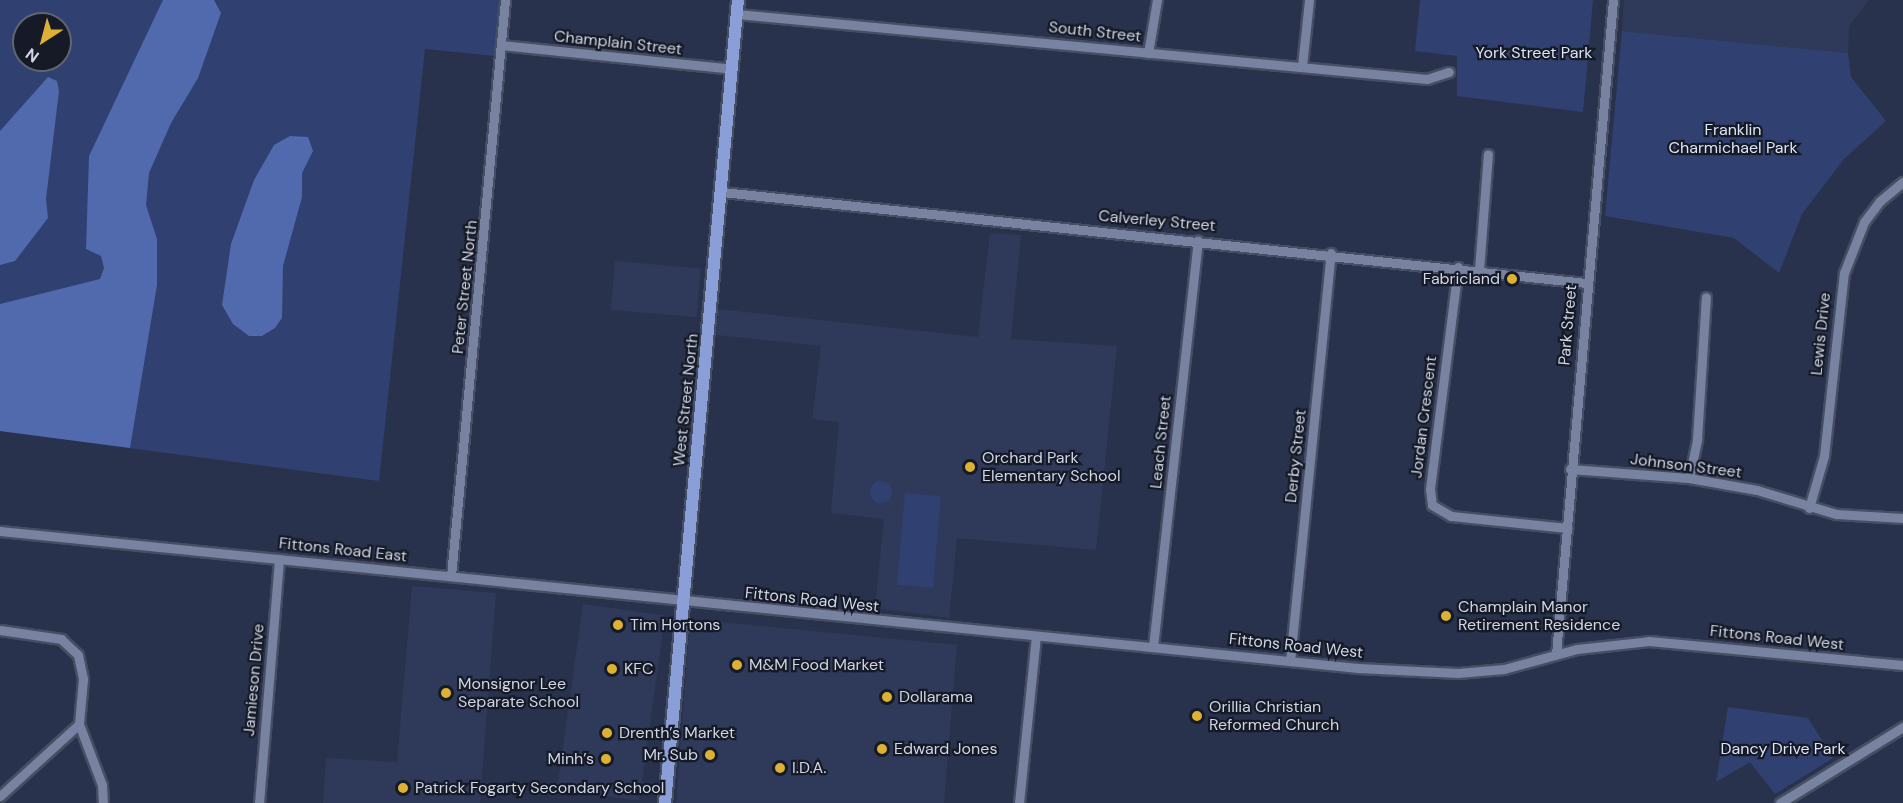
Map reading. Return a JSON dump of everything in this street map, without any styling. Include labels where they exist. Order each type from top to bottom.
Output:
[{"type":"main road","name":"West Street North","points":[[664,803],[723,192],[738,0]]},
{"type":"street","name":"Peter Street North","points":[[451,576],[505,0]]},
{"type":"street","points":[[1148,53],[1157,0]]},
{"type":"street","points":[[1302,66],[1309,0]]},
{"type":"street","name":"Park Street","points":[[1556,654],[1570,470],[1613,0]]},
{"type":"street","name":"South Street","points":[[737,14],[1427,79],[1449,72]]},
{"type":"street","name":"Champlain Street","points":[[501,45],[732,69]]},
{"type":"street","points":[[1479,270],[1488,154]]},
{"type":"street","name":"Lewis Drive","points":[[1809,508],[1824,456],[1844,273],[1864,222],[1880,201],[1903,182]]},
{"type":"street","name":"Calverley Street","points":[[723,192],[1331,253],[1587,283]]},
{"type":"street","name":"Leach Street","points":[[1153,647],[1198,240]]},
{"type":"street","name":"Derby Street","points":[[1290,661],[1331,253]]},
{"type":"street","name":"Jordan Crescent","points":[[1458,267],[1430,489],[1432,505],[1451,516],[1566,528]]},
{"type":"street","points":[[1689,478],[1697,439],[1706,297]]},
{"type":"street","name":"Johnson Street","points":[[1570,470],[1689,478],[1757,490],[1809,508],[1903,518]]},
{"type":"street","name":"Fittons Road East","points":[[0,531],[451,576],[683,602]]},
{"type":"street","name":"Jamieson Drive","points":[[259,803],[279,559]]},
{"type":"street","name":"Fittons Road West","points":[[683,602],[1290,661],[1458,673],[1504,669],[1556,654],[1649,640],[1903,665]]},
{"type":"street","points":[[0,630],[61,639],[78,656],[83,679],[79,724],[102,784],[103,803]]},
{"type":"street","points":[[1019,803],[1036,637]]},
{"type":"street","points":[[0,796],[79,724]]},
{"type":"street","points":[[1780,803],[1903,728]]},
{"type":"shaded area","points":[[163,0],[214,0],[221,13],[198,78],[171,123],[149,173],[146,205],[157,239],[157,285],[130,448],[0,431],[0,304],[100,279],[104,268],[101,256],[86,249],[89,156]]},
{"type":"shaded area","points":[[1624,0],[1869,0],[1849,26],[1848,53],[1622,31]]},
{"type":"shaded area","points":[[48,77],[57,81],[59,91],[46,199],[48,218],[15,261],[0,265],[0,131]]},
{"type":"shaded area","points":[[290,136],[308,137],[313,151],[302,173],[302,197],[283,266],[282,318],[275,328],[262,336],[249,336],[233,324],[222,305],[231,244],[254,180],[274,145]]},
{"type":"shaded area","name":"Orchard Park Elementary School","points":[[990,233],[1021,235],[1011,339],[1117,346],[1096,550],[957,538],[949,618],[875,608],[884,519],[831,513],[839,422],[812,419],[821,346],[716,335],[718,309],[978,337]]},
{"type":"shaded area","points":[[615,261],[701,268],[696,317],[611,310]]},
{"type":"shaded area","name":"Monsignor Lee Separate School","points":[[412,586],[496,593],[480,803],[323,803],[326,758],[397,762]]},
{"type":"shaded area","points":[[583,604],[665,616],[639,801],[557,789]]},
{"type":"shaded area","points":[[690,619],[957,645],[944,803],[676,803]]},
{"type":"green space","points":[[0,0],[500,0],[495,56],[425,49],[379,481],[0,431]]},
{"type":"green space","name":"York Street Park","points":[[1420,0],[1593,0],[1583,112],[1457,96],[1457,56],[1415,51]]},
{"type":"green space","name":"Franklin Charmichael Park","points":[[1622,31],[1848,53],[1851,77],[1886,121],[1844,159],[1802,214],[1779,273],[1734,238],[1605,216]]},
{"type":"green space","points":[[881,481],[889,484],[892,492],[889,500],[881,503],[873,500],[870,492],[873,484]]},
{"type":"green space","points":[[905,493],[941,496],[933,588],[897,585]]},
{"type":"green space","name":"Dancy Drive Park","points":[[1728,707],[1808,718],[1833,758],[1775,794],[1750,762],[1716,782]]},
{"type":"place","name":"Fabricland","points":[[1512,279]]},
{"type":"place","name":"Orchard Park Elementary School","points":[[970,467]]},
{"type":"place","name":"Champlain Manor Retirement Residence","points":[[1446,616]]},
{"type":"place","name":"Tim Hortons","points":[[618,625]]},
{"type":"place","name":"M&M Food Market","points":[[737,665]]},
{"type":"place","name":"KFC","points":[[612,669]]},
{"type":"place","name":"Monsignor Lee Separate School","points":[[446,693]]},
{"type":"place","name":"Dollarama","points":[[887,697]]},
{"type":"place","name":"Orillia Christian Reformed Church","points":[[1197,716]]},
{"type":"place","name":"Drenth’s Market","points":[[607,733]]},
{"type":"place","name":"Edward Jones","points":[[882,749]]},
{"type":"place","name":"Mr. Sub","points":[[710,755]]},
{"type":"place","name":"Minh’s","points":[[606,759]]},
{"type":"place","name":"I.D.A.","points":[[780,768]]},
{"type":"place","name":"Patrick Fogarty Secondary School","points":[[403,788]]}]
